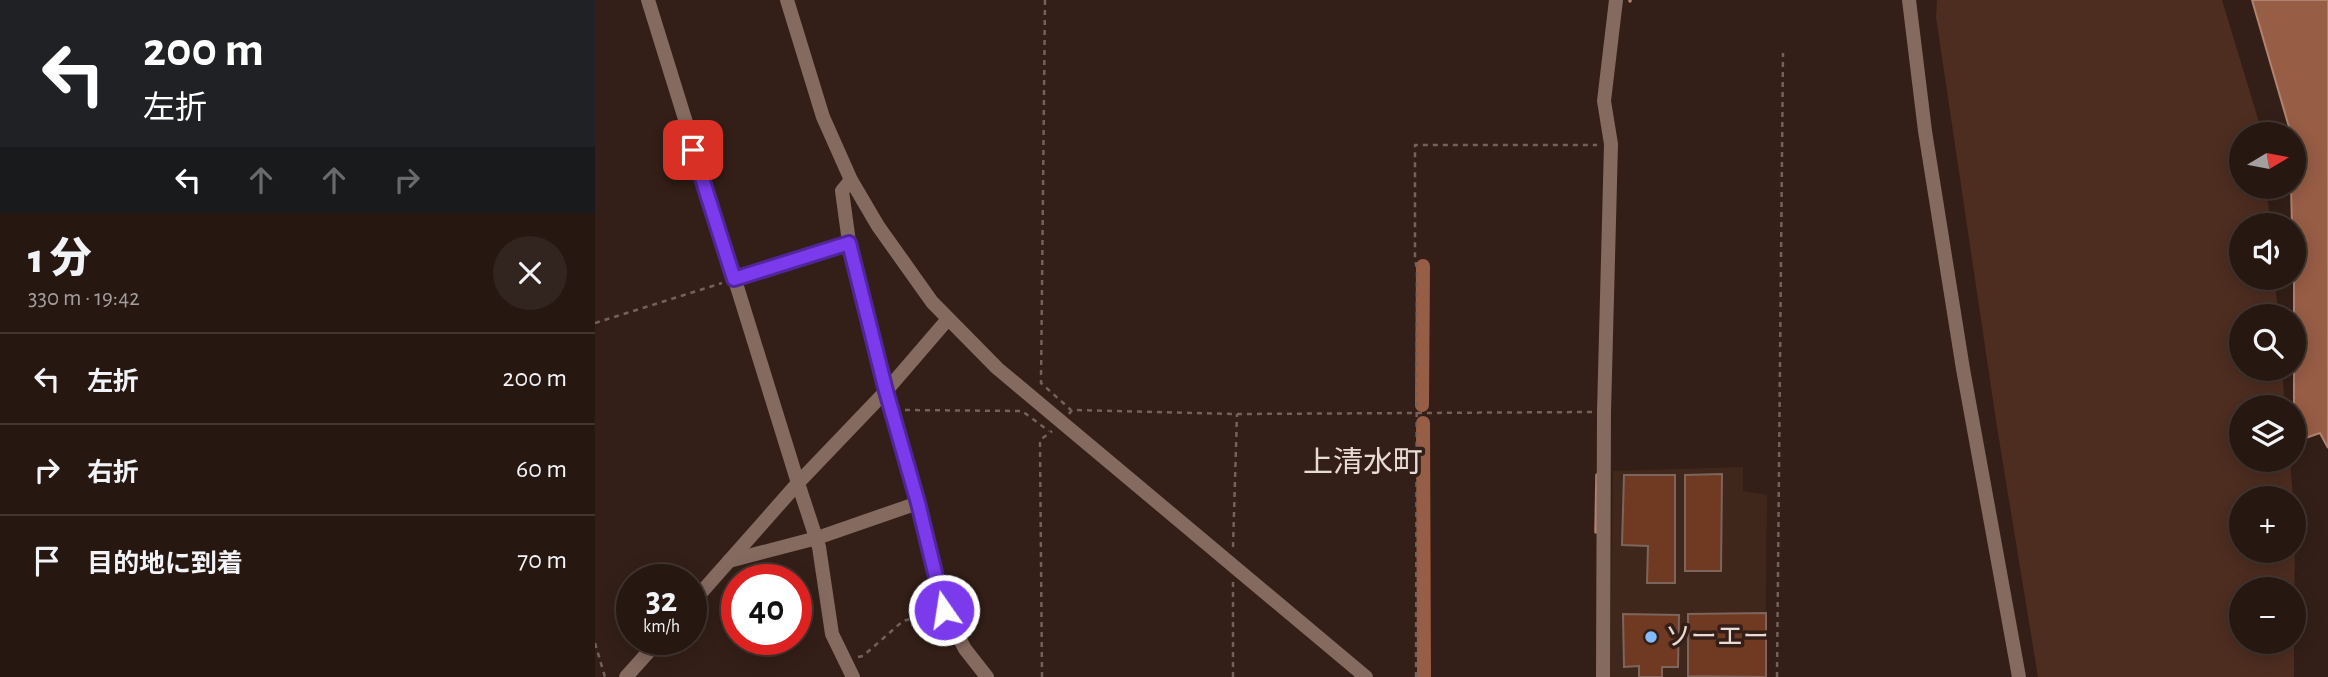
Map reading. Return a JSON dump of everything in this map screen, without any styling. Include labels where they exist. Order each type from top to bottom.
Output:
[{"type":"street","points":[[648,0],[797,483],[817,538],[832,634],[853,677]]},
{"type":"street","points":[[787,0],[823,117],[852,180],[878,226],[932,302],[1056,428],[1232,566],[1366,677]]},
{"type":"street","points":[[1603,677],[1604,412],[1611,144],[1604,101],[1616,0]]},
{"type":"street","points":[[1909,0],[1925,131],[1963,369],[2019,677]]},
{"type":"street","points":[[852,180],[842,191],[849,243],[944,610],[965,649],[986,677]]},
{"type":"street","points":[[734,279],[849,243]]},
{"type":"street","points":[[707,586],[797,483],[886,391],[948,319]]},
{"type":"street","points":[[729,562],[817,538],[918,503]]},
{"type":"street","points":[[626,677],[646,655]]},
{"type":"path","points":[[1045,0],[1041,383],[1072,410],[1237,414],[1604,412]]},
{"type":"path","points":[[1777,677],[1783,53]]},
{"type":"path","points":[[1416,677],[1415,145],[1611,144]]},
{"type":"path","points":[[595,323],[734,279]]},
{"type":"path","points":[[891,410],[1022,411],[1056,428]]},
{"type":"path","points":[[1041,677],[1040,440],[1056,428],[1072,410]]},
{"type":"path","points":[[1233,677],[1232,566],[1237,414]]},
{"type":"path","points":[[845,661],[863,656],[903,621],[944,610]]},
{"type":"path","points":[[595,643],[605,677]]},
{"type":"shaded area","points":[[1937,0],[2222,0],[2259,122],[2229,122],[2229,200],[2268,200],[2269,213],[2229,213],[2229,290],[2276,290],[2277,304],[2229,304],[2229,381],[2283,381],[2284,395],[2229,395],[2229,472],[2291,472],[2292,486],[2229,486],[2229,563],[2295,563],[2294,577],[2229,577],[2229,654],[2294,654],[2294,677],[2038,677],[1997,427],[1936,17]]},
{"type":"shaded area","points":[[2252,0],[2328,0],[2328,448],[2320,433],[2306,438],[2306,395],[2294,395],[2294,381],[2306,381],[2306,304],[2294,304],[2294,290],[2306,290],[2306,213],[2292,213],[2291,200],[2307,200],[2307,122],[2288,122]]},
{"type":"shaded area","name":"ソーエー","points":[[1743,467],[1743,491],[1767,495],[1765,677],[1610,677],[1613,471]]},
{"type":"building","points":[[1722,474],[1721,571],[1685,571],[1685,475]]},
{"type":"building","points":[[1624,475],[1675,475],[1675,583],[1647,583],[1648,546],[1622,545]]},
{"type":"building","points":[[1766,613],[1766,677],[1688,676],[1688,614]]},
{"type":"building","points":[[1623,614],[1679,615],[1678,667],[1662,667],[1662,677],[1639,677],[1639,666],[1624,667]]},
{"type":"waterway","points":[[1422,405],[1423,266]]},
{"type":"waterway","points":[[1423,423],[1424,677]]},
{"type":"waterway","points":[[1596,532],[1597,475]]},
{"type":"place","name":"ソーエー","points":[[1651,637]]},
{"type":"district","name":"上清水町","points":[[1363,463]]},
{"type":"route","points":[[693,150],[734,279],[849,243],[944,610]]}]
